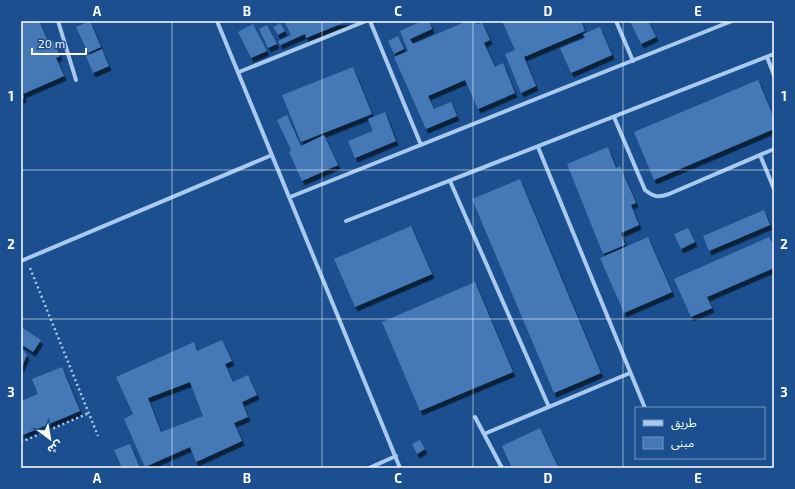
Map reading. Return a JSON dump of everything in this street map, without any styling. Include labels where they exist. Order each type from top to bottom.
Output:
[{"type":"street","points":[[58,21],[76,80]]},
{"type":"street","points":[[218,21],[400,468]]},
{"type":"street","points":[[238,72],[366,21]]},
{"type":"street","points":[[370,21],[420,145]]},
{"type":"street","points":[[616,21],[633,61]]},
{"type":"street","points":[[290,197],[732,21]]},
{"type":"street","points":[[346,222],[774,54]]},
{"type":"street","points":[[767,57],[774,75]]},
{"type":"street","points":[[614,117],[645,190],[652,195],[660,197],[774,149]]},
{"type":"street","points":[[538,147],[645,407]]},
{"type":"street","points":[[21,261],[272,155]]},
{"type":"street","points":[[760,155],[774,188]]},
{"type":"street","points":[[450,181],[548,407]]},
{"type":"street","points":[[484,434],[630,373]]},
{"type":"street","points":[[475,417],[502,468]]},
{"type":"street","points":[[369,468],[396,456]]},
{"type":"path","points":[[26,259],[98,436]]},
{"type":"path","points":[[21,442],[89,413]]},
{"type":"building","points":[[21,21],[39,21],[48,41],[52,39],[60,56],[56,58],[64,76],[23,94],[24,98],[21,99],[22,26]]},
{"type":"building","points":[[90,21],[101,47],[88,53],[76,27]]},
{"type":"building","points":[[284,21],[348,21],[306,38],[305,34],[280,45],[278,41],[291,35]]},
{"type":"building","points":[[422,21],[429,21],[432,29],[410,39],[413,44],[467,21],[476,21],[477,25],[482,22],[490,40],[484,43],[495,67],[503,63],[515,93],[478,109],[465,80],[428,96],[434,109],[451,102],[457,116],[426,129],[394,57],[408,51],[400,31]]},
{"type":"building","points":[[502,21],[581,21],[585,31],[524,57],[536,86],[521,93],[505,54],[515,50]]},
{"type":"building","points":[[630,21],[648,21],[656,37],[641,44]]},
{"type":"building","points":[[280,23],[285,31],[278,35],[273,27]]},
{"type":"building","points":[[253,24],[267,51],[251,58],[238,32]]},
{"type":"building","points":[[267,25],[277,44],[268,48],[259,29]]},
{"type":"building","points":[[600,27],[612,55],[571,73],[560,48],[585,38],[583,34]]},
{"type":"building","points":[[398,36],[404,49],[394,54],[388,41]]},
{"type":"building","points":[[102,49],[109,66],[93,73],[86,56]]},
{"type":"building","points":[[353,67],[372,114],[301,142],[282,95]]},
{"type":"building","points":[[758,80],[774,118],[774,129],[654,180],[634,132]]},
{"type":"building","points":[[385,112],[396,141],[355,158],[348,141],[373,131],[368,119]]},
{"type":"building","points":[[287,115],[301,146],[324,135],[338,165],[302,181],[289,152],[291,150],[277,120]]},
{"type":"building","points":[[608,147],[616,168],[620,166],[636,203],[631,205],[639,225],[621,233],[625,245],[603,254],[567,164]]},
{"type":"building","points":[[520,179],[601,373],[554,393],[472,199]]},
{"type":"building","points":[[764,210],[770,225],[709,251],[703,236]]},
{"type":"building","points":[[411,226],[432,274],[355,307],[334,259]]},
{"type":"building","points":[[688,228],[695,242],[681,249],[674,234]]},
{"type":"building","points":[[648,237],[672,292],[624,313],[600,258]]},
{"type":"building","points":[[769,237],[774,247],[774,268],[707,297],[712,308],[691,317],[674,279]]},
{"type":"building","points":[[475,282],[513,372],[420,411],[382,322]]},
{"type":"building","points":[[21,327],[41,340],[33,352],[21,344]]},
{"type":"building","points":[[222,340],[232,361],[225,364],[233,382],[248,375],[257,395],[242,402],[248,417],[234,423],[242,441],[196,462],[190,447],[145,467],[124,419],[133,414],[116,377],[194,342],[197,351]],"holes":[[[190,382],[203,416],[161,432],[148,398]]]},
{"type":"building","points":[[21,347],[27,355],[21,369]]},
{"type":"building","points":[[62,367],[80,411],[23,435],[21,430],[21,401],[38,394],[32,379]]},
{"type":"building","points":[[540,428],[558,467],[512,468],[502,446]]},
{"type":"building","points":[[420,440],[425,449],[417,454],[412,444]]},
{"type":"building","points":[[130,444],[140,468],[122,468],[114,450]]}]
